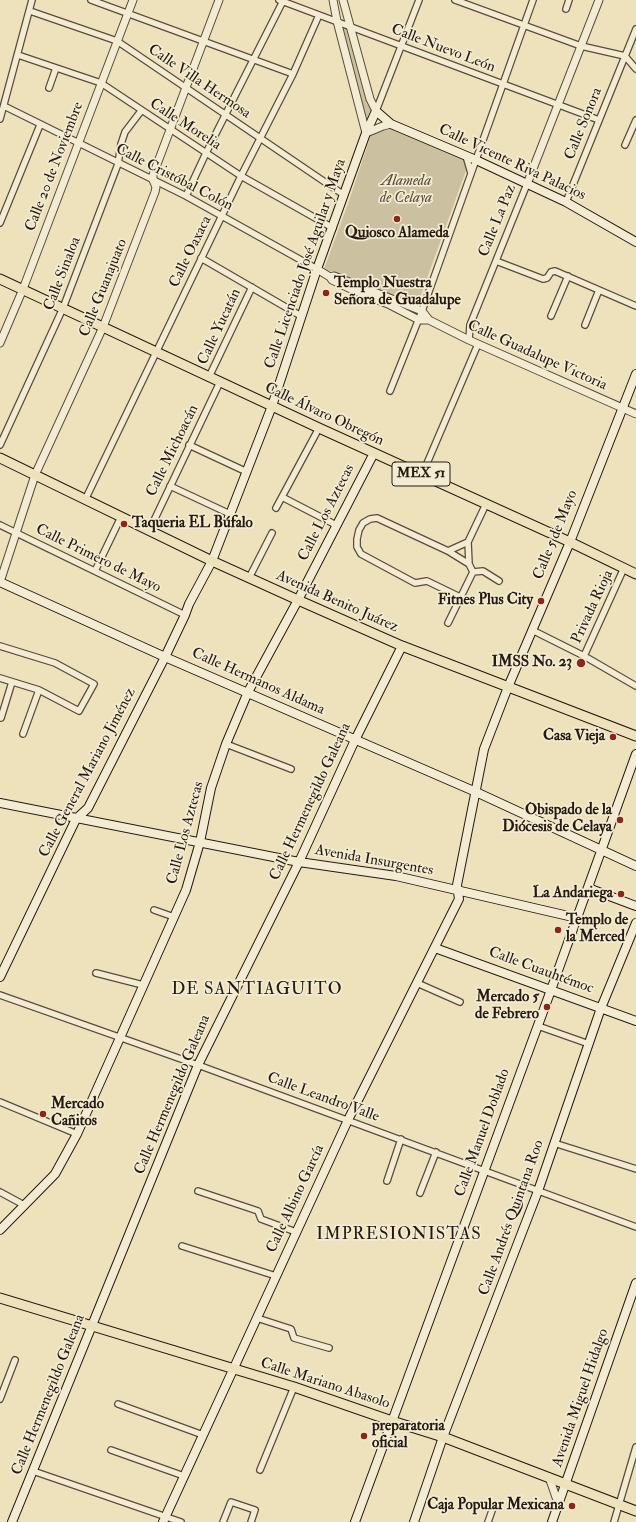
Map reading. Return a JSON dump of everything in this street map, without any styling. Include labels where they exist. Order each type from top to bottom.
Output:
[{"type":"main road","name":"Calle Licenciado José Aguilar y Maya","points":[[212,561],[248,472],[272,406],[317,269],[366,133],[376,111]]},
{"type":"main road","name":"Calle Vicente Riva Palacios","points":[[376,111],[391,124],[476,160],[566,202],[636,242]]},
{"type":"main road","name":"Calle Álvaro Obregón","points":[[0,279],[319,428],[570,542],[636,574]]},
{"type":"main road","name":"Calle 5 de Mayo","points":[[458,891],[457,885],[484,750],[508,687],[570,542],[636,374]]},
{"type":"main road","name":"Calle Los Aztecas","points":[[0,1230],[55,1174],[76,1134],[186,890],[200,842],[211,788],[226,744],[248,692],[298,600],[374,453]]},
{"type":"main road","name":"Avenida Benito Juárez","points":[[0,458],[212,561],[402,646],[636,736]]},
{"type":"main road","name":"Calle General Mariano Jiménez","points":[[0,977],[76,819],[88,808],[165,657],[189,604],[212,561]]},
{"type":"main road","name":"Calle Hermanos Aldama","points":[[0,582],[165,657],[476,792],[636,866]]},
{"type":"main road","name":"Calle Hermenegildo Galeana","points":[[12,1522],[198,1065],[299,862],[355,740],[402,646]]},
{"type":"main road","name":"Calle Manuel Doblado","points":[[355,1522],[538,1026],[636,754]]},
{"type":"main road","name":"Avenida Insurgentes","points":[[0,804],[299,862],[396,876],[577,918]]},
{"type":"main road","points":[[588,888],[636,906]]},
{"type":"main road","name":"Calle Albino García","points":[[164,1520],[232,1369],[348,1120],[436,948],[459,899],[458,891]]},
{"type":"main road","name":"Calle Andrés Quintana Roo","points":[[414,1522],[443,1437],[538,1191],[601,1008],[636,924]]},
{"type":"main road","name":"Calle Cuauhtémoc","points":[[436,948],[636,1021]]},
{"type":"main road","name":"Avenida Miguel Hidalgo","points":[[552,1522],[633,1302],[636,1283]]},
{"type":"main road","name":"Calle Mariano Abasolo","points":[[0,1298],[294,1387],[443,1437],[636,1511]]},
{"type":"street","points":[[0,119],[32,0]]},
{"type":"street","points":[[91,0],[293,74]]},
{"type":"street","name":"Calle 20 de Noviembre","points":[[0,343],[23,289],[133,0]]},
{"type":"street","name":"Calle Guanajuato","points":[[0,582],[35,475],[104,327],[155,192],[156,187],[153,180],[153,175],[219,0]]},
{"type":"street","points":[[333,0],[366,133],[391,124]]},
{"type":"street","points":[[343,0],[370,98],[376,111]]},
{"type":"street","points":[[376,111],[419,0]]},
{"type":"street","points":[[455,0],[581,46],[625,56],[636,68]]},
{"type":"street","points":[[390,391],[419,320],[533,0]]},
{"type":"street","points":[[566,9],[569,0]]},
{"type":"street","name":"Calle La Paz","points":[[469,340],[470,325],[599,0]]},
{"type":"street","points":[[186,196],[281,1]]},
{"type":"street","name":"Calle Nuevo León","points":[[281,1],[599,120]]},
{"type":"street","name":"Calle Villa Hermosa","points":[[30,11],[117,41],[344,195]]},
{"type":"street","name":"Calle Oaxaca","points":[[85,500],[241,176],[293,74],[319,15]]},
{"type":"street","name":"Calle Sonora","points":[[566,202],[636,29]]},
{"type":"street","name":"Calle Morelia","points":[[18,55],[101,83],[241,176],[333,228]]},
{"type":"street","points":[[49,88],[56,68]]},
{"type":"street","name":"Calle Cristóbal Colón","points":[[4,106],[77,144],[186,196],[330,277]]},
{"type":"street","name":"Calle Sinaloa","points":[[0,445],[63,308],[118,164],[121,144],[125,132],[141,111]]},
{"type":"street","points":[[625,145],[636,120]]},
{"type":"street","points":[[0,224],[40,125]]},
{"type":"street","points":[[466,156],[471,173]]},
{"type":"street","points":[[201,258],[301,316]]},
{"type":"street","points":[[496,261],[543,279],[547,278],[551,272],[555,271],[636,306]]},
{"type":"street","points":[[330,277],[334,276],[422,311]]},
{"type":"street","points":[[551,316],[568,276]]},
{"type":"street","name":"Calle Guadalupe Victoria","points":[[330,277],[332,280],[388,304],[419,320],[429,320]]},
{"type":"street","name":"Calle Yucatán","points":[[209,377],[252,287]]},
{"type":"street","points":[[585,325],[599,290]]},
{"type":"street","name":"Calle Guadalupe Victoria","points":[[422,311],[429,320],[469,340],[636,414]]},
{"type":"street","points":[[422,475],[478,344]]},
{"type":"street","name":"Calle Michoacán","points":[[149,531],[220,382]]},
{"type":"street","points":[[276,508],[319,428]]},
{"type":"street","points":[[190,445],[248,472]]},
{"type":"street","points":[[170,486],[230,514]]},
{"type":"street","points":[[282,496],[336,525]]},
{"type":"street","points":[[473,572],[469,564],[468,542],[486,504]]},
{"type":"street","points":[[95,571],[121,517]]},
{"type":"street","points":[[460,597],[428,581],[415,583],[361,554],[357,547],[356,538],[363,523],[370,519],[377,518],[448,551],[469,564]]},
{"type":"street","name":"Calle Primero de Mayo","points":[[0,525],[185,615]]},
{"type":"street","points":[[249,578],[272,533]]},
{"type":"street","points":[[448,551],[468,542]]},
{"type":"street","name":"Privada Rioja","points":[[584,656],[624,568]]},
{"type":"street","points":[[473,572],[483,571],[499,581]]},
{"type":"street","points":[[448,623],[473,572]]},
{"type":"street","points":[[532,630],[584,656],[636,686]]},
{"type":"street","points":[[0,646],[55,663],[94,684],[79,711],[39,690],[0,678]]},
{"type":"street","points":[[1,718],[12,682]]},
{"type":"street","points":[[23,734],[39,690]]},
{"type":"street","points":[[226,744],[291,769]]},
{"type":"street","points":[[154,910],[174,917]]},
{"type":"street","points":[[96,973],[143,984]]},
{"type":"street","points":[[417,983],[460,1002]]},
{"type":"street","name":"Calle Leandro Valle","points":[[0,995],[401,1139],[636,1227]]},
{"type":"street","points":[[538,1026],[589,1044]]},
{"type":"street","points":[[0,1102],[76,1134]]},
{"type":"street","points":[[387,1182],[401,1139]]},
{"type":"street","points":[[554,1143],[636,1168]]},
{"type":"street","points":[[420,1193],[436,1152]]},
{"type":"street","points":[[198,1191],[258,1211],[261,1218],[296,1232]]},
{"type":"street","points":[[0,1192],[24,1205]]},
{"type":"street","points":[[182,1246],[276,1276]]},
{"type":"street","points":[[257,1318],[291,1329],[294,1338],[329,1348]]},
{"type":"street","points":[[0,1399],[16,1360]]},
{"type":"street","points":[[260,1470],[294,1387]]},
{"type":"street","points":[[118,1404],[203,1435]]},
{"type":"street","points":[[614,1522],[636,1447]]},
{"type":"street","points":[[111,1450],[184,1476]]},
{"type":"street","points":[[34,1471],[164,1520],[181,1522]]},
{"type":"street","points":[[549,1477],[558,1503]]},
{"type":"street","points":[[224,1522],[231,1502],[255,1510],[251,1522]]},
{"type":"street","points":[[488,1522],[494,1505]]},
{"type":"green space","points":[[343,27],[346,28],[367,104],[372,110],[368,124]]},
{"type":"green space","name":"Alameda de Celaya","points":[[380,129],[391,129],[465,158],[468,165],[417,306],[324,269],[371,135]]},
{"type":"place","name":"Quiosco Alameda","points":[[397,219]]},
{"type":"place","name":"Templo Nuestra Señora de Guadalupe","points":[[326,293]]},
{"type":"place","name":"Taqueria EL Búfalo","points":[[124,524]]},
{"type":"place","name":"Fitnes Plus City","points":[[541,601]]},
{"type":"place","name":"IMSS No. 23","points":[[581,663]]},
{"type":"place","name":"Casa Vieja","points":[[613,737]]},
{"type":"place","name":"Obispado de la Diócesis de Celaya","points":[[620,820]]},
{"type":"place","name":"La Andariega","points":[[621,894]]},
{"type":"place","name":"Templo de la Merced","points":[[558,930]]},
{"type":"place","name":"Mercado 5 de Febrero","points":[[547,1007]]},
{"type":"place","name":"Mercado Cañitos","points":[[43,1114]]},
{"type":"place","name":"preparatoria oficial","points":[[364,1436]]},
{"type":"place","name":"Caja Popular Mexicana","points":[[572,1506]]},
{"type":"district","name":"DE SANTIAGUITO","points":[[257,990]]},
{"type":"district","name":"IMPRESIONISTAS","points":[[399,1235]]}]
